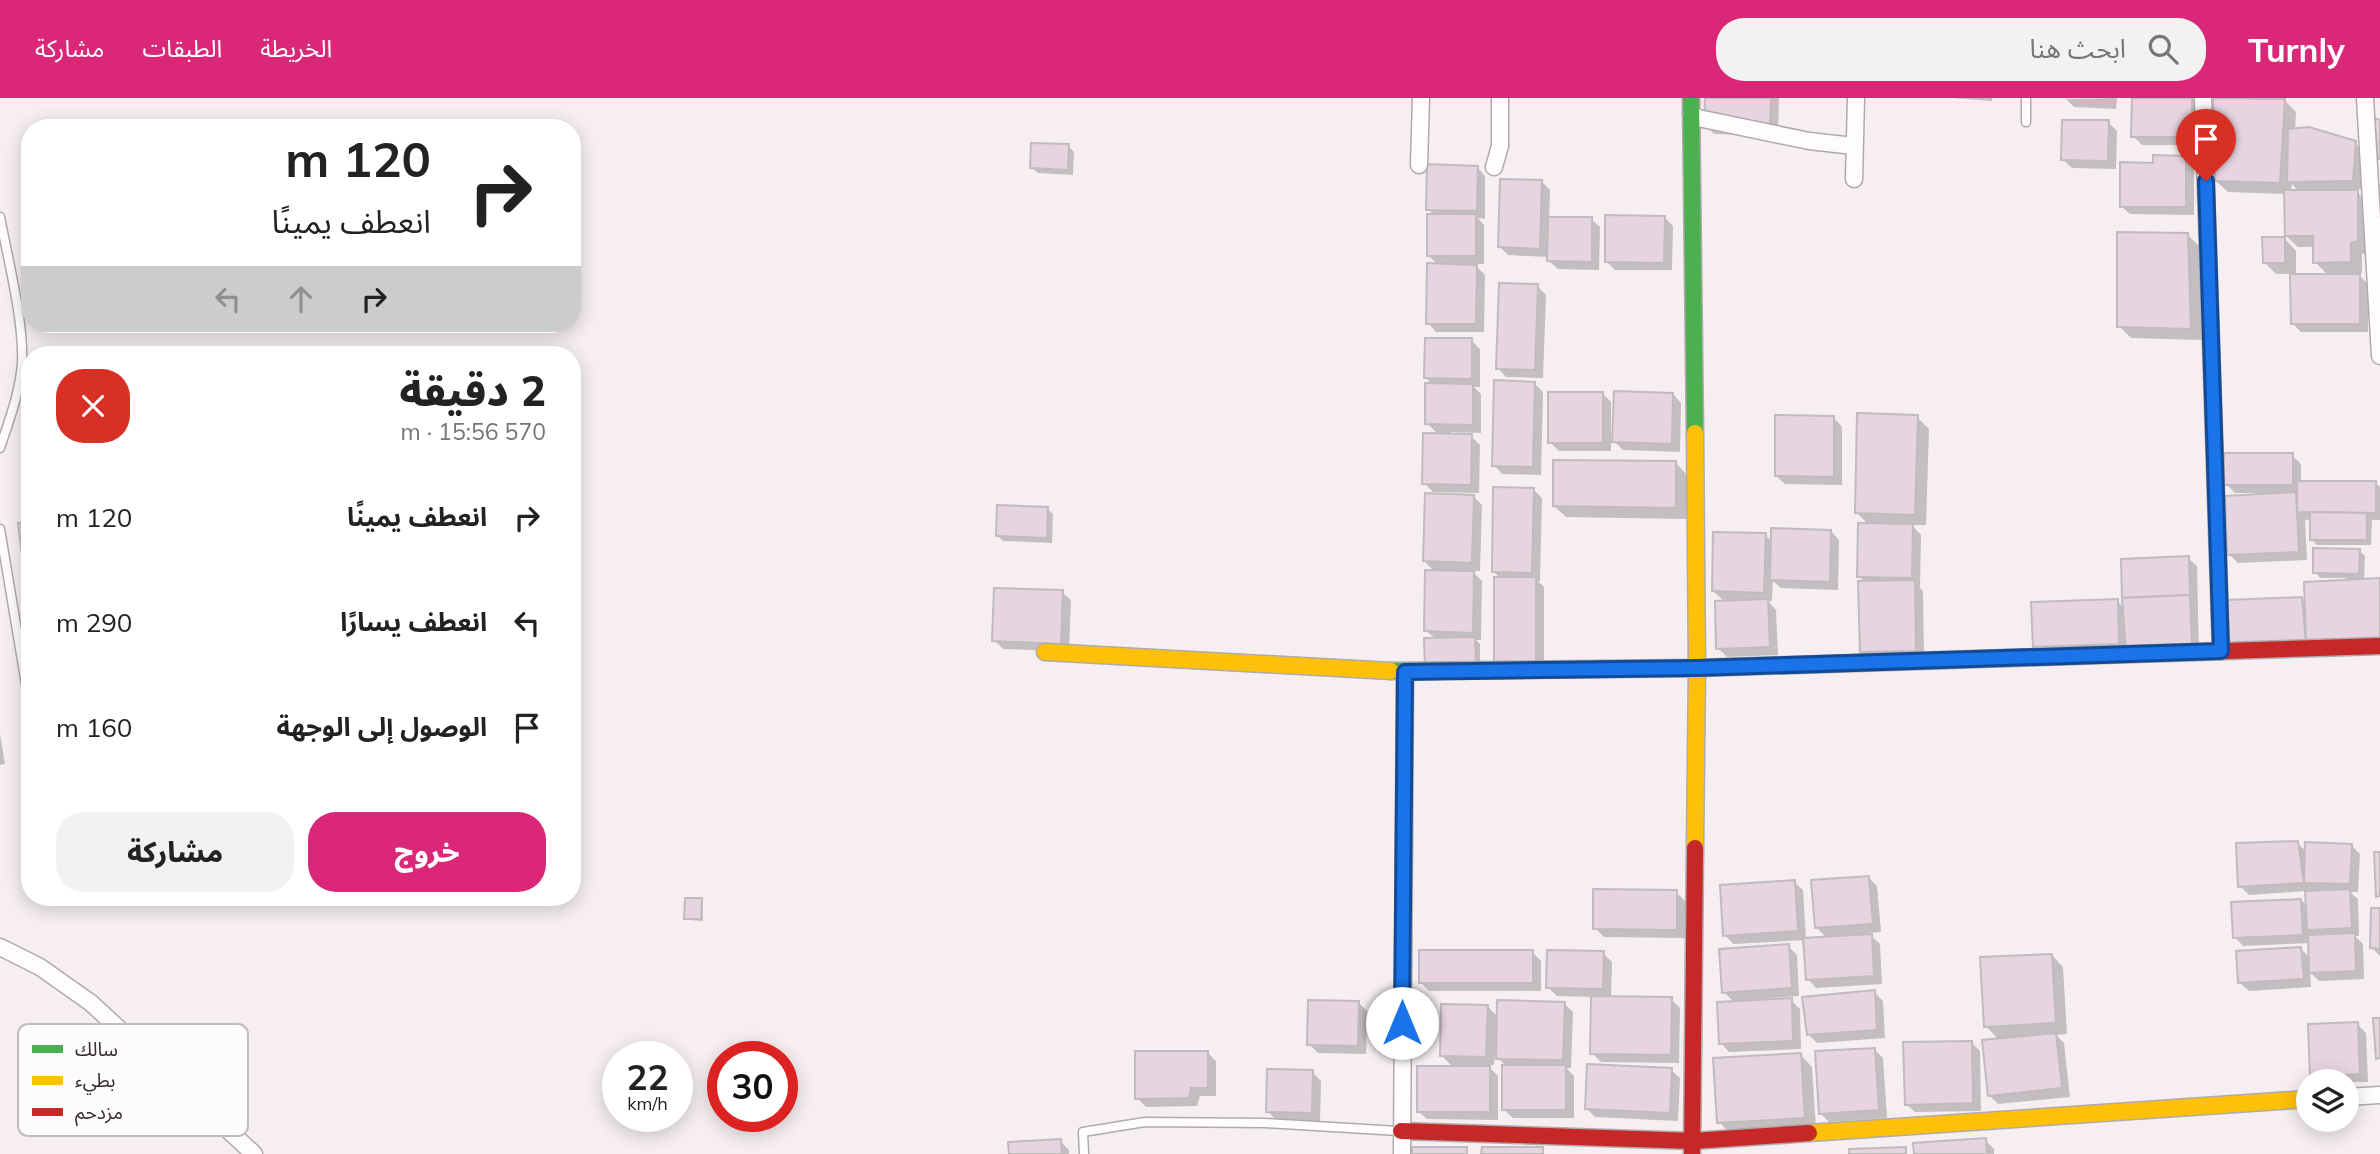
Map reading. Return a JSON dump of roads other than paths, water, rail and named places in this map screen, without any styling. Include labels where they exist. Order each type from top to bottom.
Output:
[{"type":"street","points":[[1419,165],[1421,98]]},
{"type":"street","points":[[1494,167],[1500,146],[1500,98]]},
{"type":"street","points":[[1854,179],[1856,98]]},
{"type":"street","points":[[2203,98],[2221,651]]},
{"type":"street","points":[[2365,98],[2380,356]]},
{"type":"street","points":[[1691,105],[1698,118],[1809,141],[1854,146]]},
{"type":"street","points":[[1691,105],[1697,668],[1693,1147]]},
{"type":"street","points":[[1045,652],[1405,672],[1697,668],[2380,646]]},
{"type":"street","points":[[1402,1154],[1405,672]]},
{"type":"street","points":[[0,947],[40,967],[91,1003],[114,1024]]},
{"type":"street","points":[[2359,1096],[2380,1094]]},
{"type":"street","points":[[1401,1131],[1693,1147],[2296,1100]]},
{"type":"street","points":[[235,1136],[254,1154]]},
{"type":"lane","points":[[2026,98],[2026,122]]},
{"type":"lane","points":[[0,217],[21,348]]},
{"type":"lane","points":[[0,448],[16,399],[21,370]]},
{"type":"lane","points":[[0,529],[21,654]]},
{"type":"lane","points":[[1084,1154],[1083,1132],[1145,1122],[1265,1123],[1401,1131]]}]
